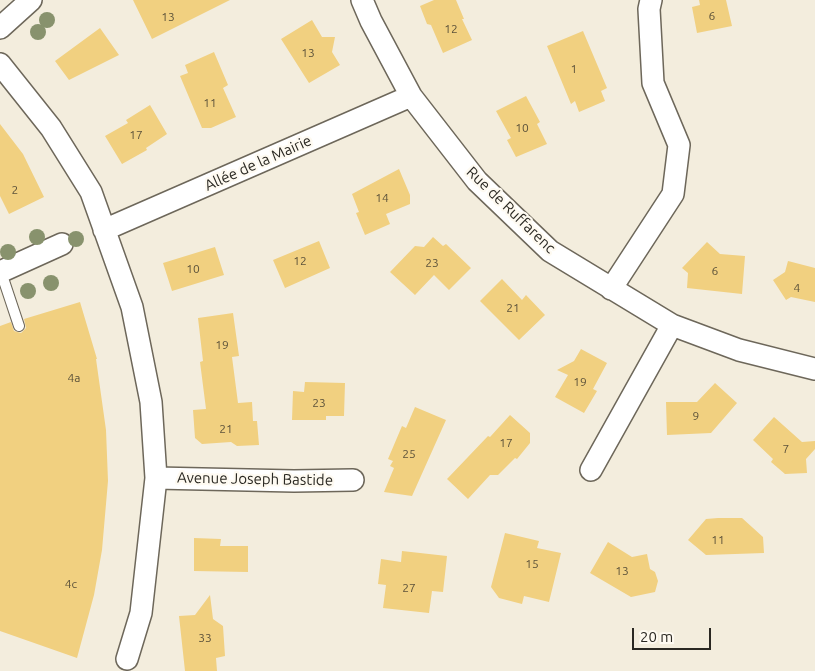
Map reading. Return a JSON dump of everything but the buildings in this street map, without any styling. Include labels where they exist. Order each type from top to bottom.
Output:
[{"type":"street","points":[[0,28],[31,0]]},
{"type":"street","name":"Rue de Ruffarenc","points":[[362,0],[371,21],[411,96],[477,181],[550,251],[672,325],[739,350],[815,369]]},
{"type":"street","points":[[611,288],[673,194],[679,145],[653,83],[649,9],[651,0]]},
{"type":"street","name":"Avenue Joseph Bastide","points":[[0,64],[51,128],[91,192],[132,307],[151,402],[156,478],[141,613],[127,659]]},
{"type":"street","name":"Allée de la Mairie","points":[[104,230],[411,96]]},
{"type":"street","points":[[0,272],[62,244]]},
{"type":"street","points":[[591,470],[672,325]]},
{"type":"street","name":"Avenue Joseph Bastide","points":[[156,478],[294,481],[353,480]]},
{"type":"lane","points":[[0,272],[18,326]]}]
